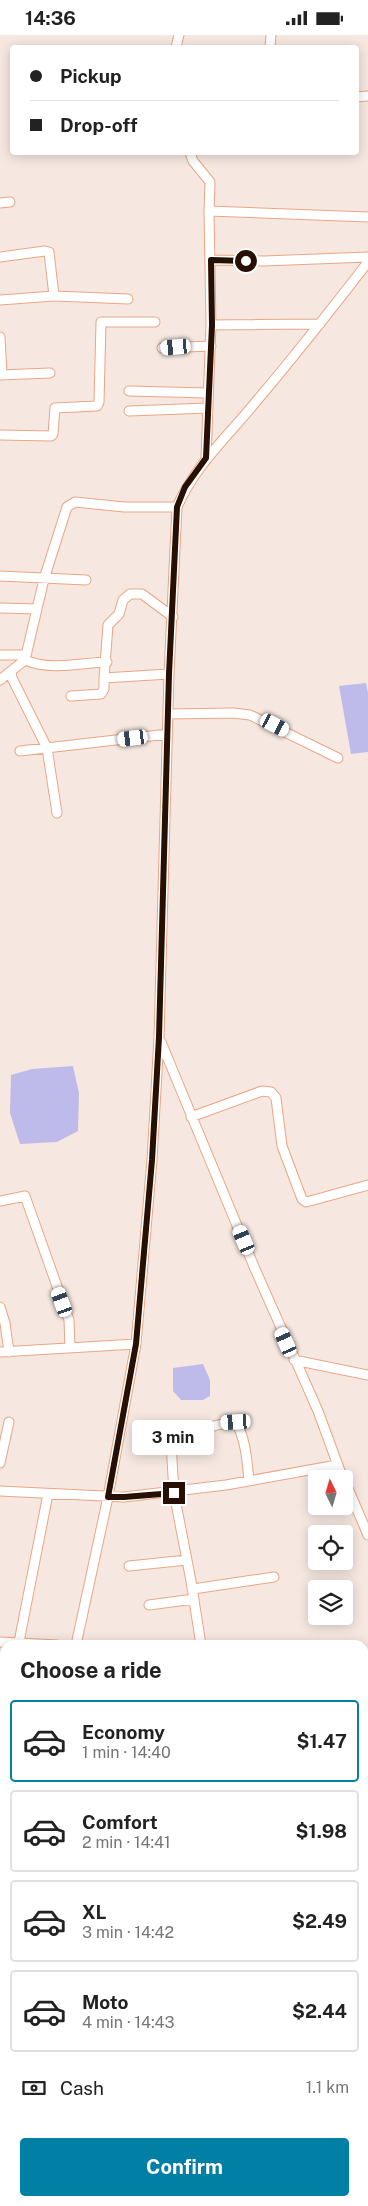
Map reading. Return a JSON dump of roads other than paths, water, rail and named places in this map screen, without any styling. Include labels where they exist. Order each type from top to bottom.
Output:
[{"type":"street","points":[[191,155],[193,161],[210,182],[212,325],[206,458]]},
{"type":"street","points":[[0,203],[10,202]]},
{"type":"street","points":[[210,211],[368,217]]},
{"type":"street","points":[[0,257],[49,252],[54,296]]},
{"type":"street","points":[[211,260],[264,261],[368,257]]},
{"type":"street","points":[[77,1640],[108,1497],[136,1344],[152,1160],[159,1037],[169,674],[177,507],[185,487],[206,458],[237,425],[368,262]]},
{"type":"street","points":[[0,300],[54,296],[128,299]]},
{"type":"street","points":[[0,435],[51,436],[53,434],[54,408],[97,406],[100,403],[100,322],[155,323]]},
{"type":"street","points":[[212,325],[320,324]]},
{"type":"street","points":[[0,337],[1,375],[50,373]]},
{"type":"street","points":[[162,348],[211,346]]},
{"type":"street","points":[[129,391],[208,393]]},
{"type":"street","points":[[129,411],[208,408]]},
{"type":"street","points":[[0,680],[26,657],[44,579],[70,504],[75,502],[124,507],[177,507]]},
{"type":"street","points":[[0,576],[86,580]]},
{"type":"street","points":[[71,696],[101,694],[104,689],[108,625],[119,614],[123,600],[130,594],[142,594],[173,617]]},
{"type":"street","points":[[0,608],[37,609]]},
{"type":"street","points":[[0,655],[26,657],[36,665],[50,666],[107,662]]},
{"type":"street","points":[[11,671],[12,678],[47,747],[57,813]]},
{"type":"street","points":[[104,678],[169,674]]},
{"type":"street","points":[[168,714],[233,713],[250,715],[338,758]]},
{"type":"street","points":[[20,751],[168,734]]},
{"type":"street","points":[[159,1037],[294,1360],[318,1411],[340,1470]]},
{"type":"street","points":[[191,1117],[262,1091],[271,1092],[276,1098],[282,1146],[302,1199],[306,1202],[368,1185]]},
{"type":"street","points":[[0,1201],[24,1196],[68,1320],[70,1348]]},
{"type":"street","points":[[0,1307],[5,1323],[4,1352],[136,1344]]},
{"type":"street","points":[[294,1360],[368,1375]]},
{"type":"street","points":[[200,1640],[174,1493],[170,1453],[174,1436],[236,1422],[241,1430],[249,1481]]},
{"type":"street","points":[[0,1463],[9,1423]]},
{"type":"street","points":[[0,1491],[124,1497],[174,1493],[292,1475],[337,1465]]},
{"type":"street","points":[[19,1640],[48,1494]]},
{"type":"street","points":[[353,1500],[368,1535]]},
{"type":"street","points":[[129,1566],[187,1561]]},
{"type":"street","points":[[192,1589],[274,1577]]},
{"type":"street","points":[[149,1605],[194,1599]]},
{"type":"water","points":[[366,683],[368,693],[368,752],[351,754],[339,686]]},
{"type":"water","points":[[73,1066],[79,1093],[78,1131],[57,1142],[20,1144],[10,1113],[11,1075],[32,1069]]},
{"type":"water","points":[[203,1364],[210,1380],[210,1396],[203,1400],[181,1400],[173,1391],[173,1368]]}]
